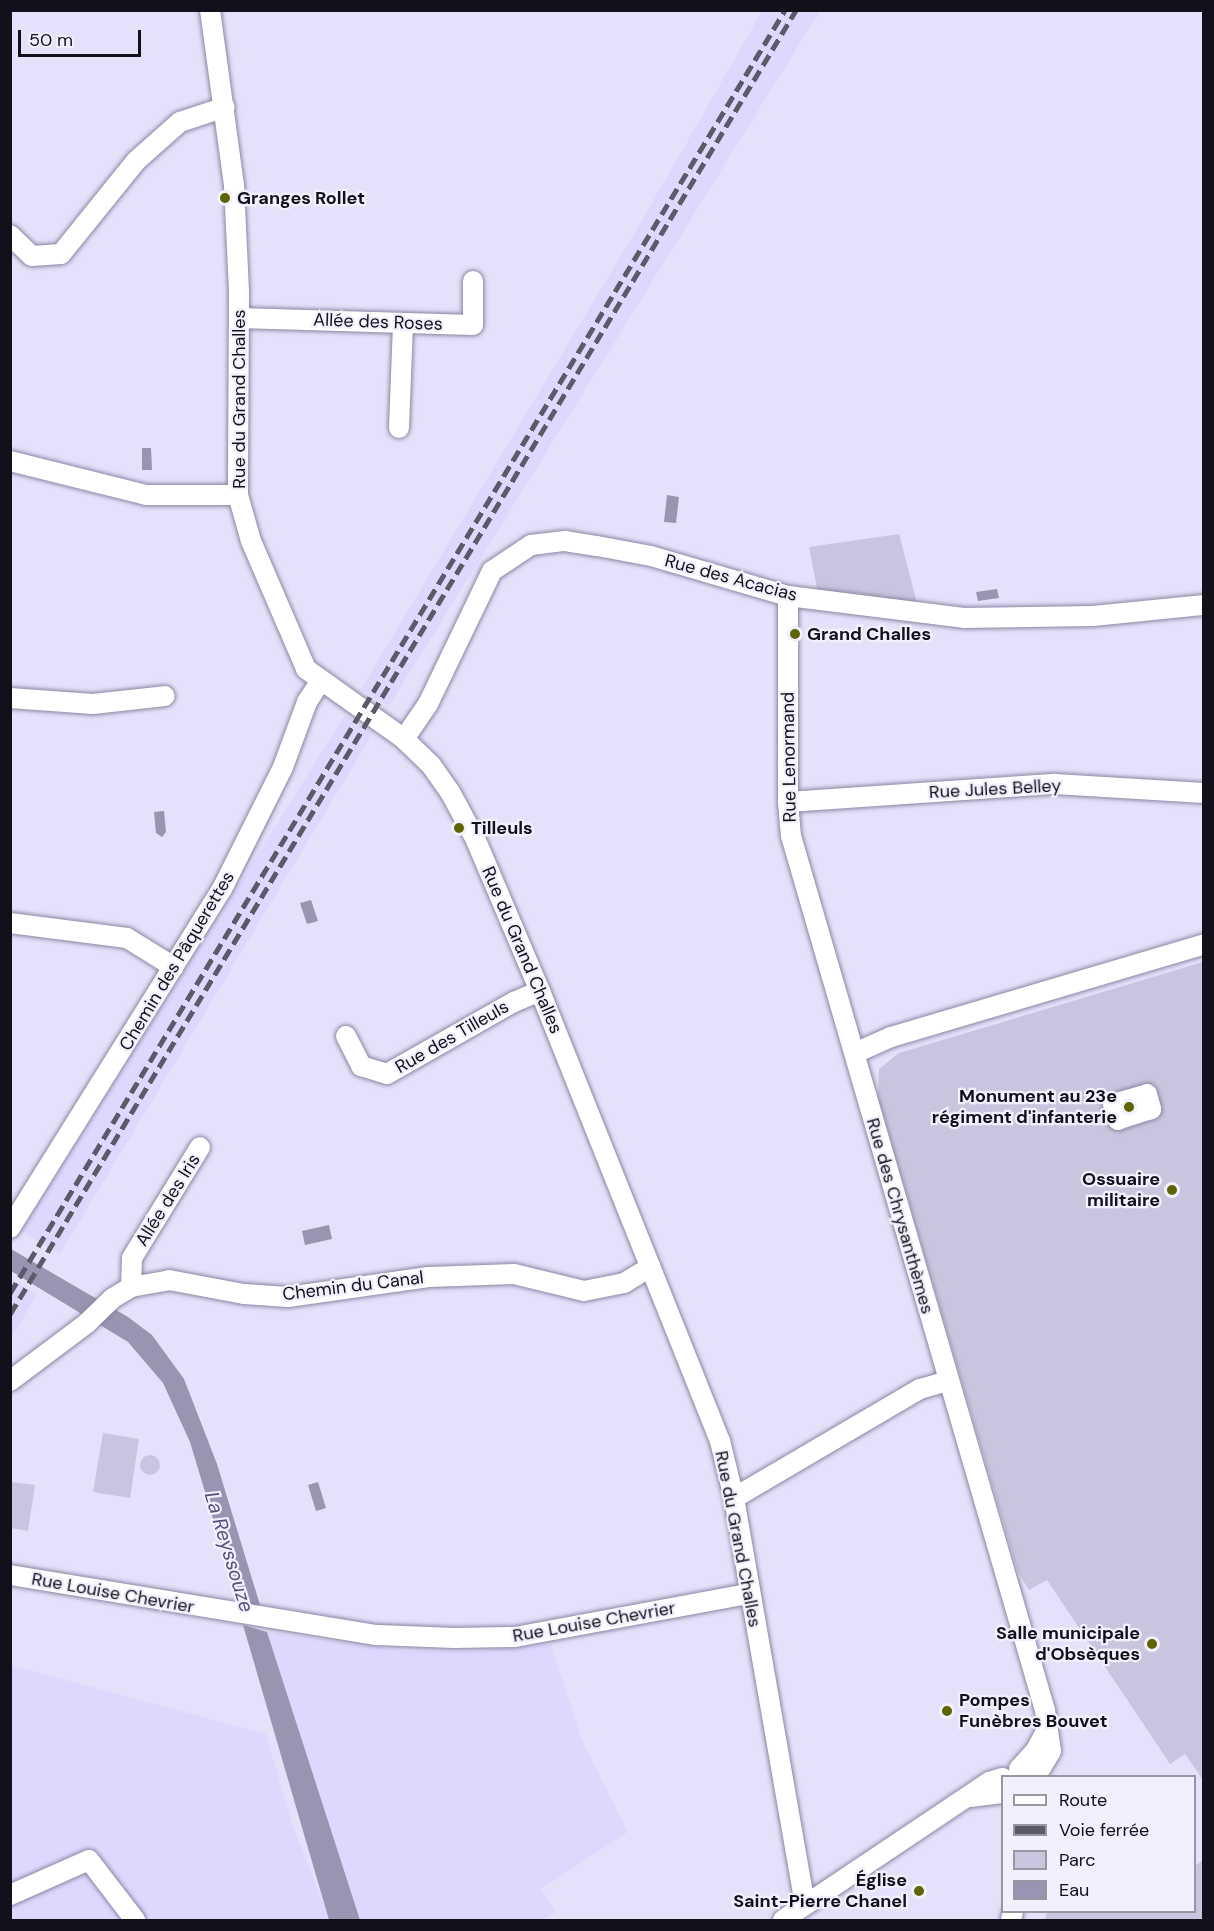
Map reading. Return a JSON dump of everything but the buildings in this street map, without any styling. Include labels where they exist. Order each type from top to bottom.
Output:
[{"type":"street","name":"Rue du Grand Challes","points":[[210,10],[234,185],[239,318],[238,495],[250,541],[294,647],[306,669],[320,682],[404,739],[431,765],[475,838],[540,991],[720,1441],[734,1498],[748,1594],[805,1905]]},
{"type":"street","points":[[10,235],[32,256],[61,254],[136,161],[180,122],[225,107]]},
{"type":"street","name":"Allée des Roses","points":[[239,318],[473,325],[473,281]]},
{"type":"street","points":[[399,428],[403,323]]},
{"type":"street","points":[[10,461],[146,495],[238,495]]},
{"type":"street","name":"Rue des Acacias","points":[[404,739],[428,704],[492,571],[531,545],[566,541],[651,556],[788,596],[964,618],[1093,616],[1203,605]]},
{"type":"street","name":"Rue Lenormand","points":[[788,596],[788,802],[791,836],[855,1053]]},
{"type":"street","name":"Chemin des Pâquerettes","points":[[10,1228],[222,889],[283,767],[307,702],[320,682]]},
{"type":"street","points":[[10,698],[93,704],[165,696]]},
{"type":"street","name":"Rue Jules Belley","points":[[788,802],[1055,784],[1203,793]]},
{"type":"street","points":[[10,923],[127,938],[174,967]]},
{"type":"street","points":[[855,1053],[891,1037],[1203,944]]},
{"type":"street","name":"Rue des Tilleuls","points":[[346,1036],[361,1066],[387,1074],[514,1002],[540,991]]},
{"type":"street","name":"Rue des Chrysanthèmes","points":[[855,1053],[1048,1728],[1051,1751],[1019,1775]]},
{"type":"street","name":"Allée des Iris","points":[[131,1287],[132,1257],[201,1147]]},
{"type":"street","name":"Chemin du Canal","points":[[10,1381],[86,1324],[113,1298],[131,1287],[169,1280],[244,1294],[288,1297],[429,1277],[514,1274],[584,1291],[624,1283],[651,1267]]},
{"type":"street","points":[[734,1498],[920,1389],[948,1381]]},
{"type":"street","name":"Rue Louise Chevrier","points":[[10,1575],[271,1620],[378,1635],[515,1637],[748,1594]]},
{"type":"street","points":[[783,1920],[965,1798],[1001,1783]]},
{"type":"street","points":[[965,1798],[1001,1794]]},
{"type":"street","points":[[10,1895],[89,1860],[135,1920]]},
{"type":"shaded area","points":[[762,11],[820,11],[389,706],[361,689],[637,229]]},
{"type":"shaded area","points":[[345,715],[373,733],[60,1254],[22,1231]]},
{"type":"shaded area","points":[[11,1280],[37,1294],[11,1339]]},
{"type":"shaded area","points":[[267,1632],[405,1651],[480,1651],[551,1644],[581,1738],[628,1832],[541,1889],[556,1912],[543,1920],[360,1920]]},
{"type":"shaded area","points":[[10,1665],[266,1734],[292,1823],[329,1920],[11,1920]]},
{"type":"green space","points":[[899,534],[917,603],[818,594],[809,547]]},
{"type":"green space","points":[[1203,962],[1203,1780],[1185,1754],[1170,1764],[1047,1580],[1029,1590],[1018,1572],[878,1097],[879,1069],[899,1053]]},
{"type":"green space","points":[[103,1433],[139,1439],[130,1498],[93,1492]]},
{"type":"green space","points":[[150,1455],[157,1458],[160,1465],[157,1472],[150,1475],[143,1472],[140,1465],[143,1458]]},
{"type":"green space","points":[[11,1482],[35,1485],[28,1531],[11,1528]]},
{"type":"green space","points":[[1203,1860],[1203,1920],[1045,1920],[1047,1913],[1196,1913],[1196,1865]]},
{"type":"water","points":[[142,448],[151,448],[152,470],[142,470]]},
{"type":"water","points":[[667,495],[679,497],[676,523],[664,522]]},
{"type":"water","points":[[997,589],[999,598],[978,601],[976,592]]},
{"type":"water","points":[[164,811],[166,832],[162,837],[156,833],[154,812]]},
{"type":"water","points":[[311,900],[318,921],[307,924],[300,903]]},
{"type":"water","points":[[329,1225],[332,1239],[305,1245],[302,1231]]},
{"type":"water","name":"La Reyssouze","points":[[11,1249],[128,1317],[152,1335],[184,1379],[217,1464],[260,1605],[239,1605],[190,1442],[163,1383],[128,1342],[11,1271]]},
{"type":"water","points":[[318,1482],[326,1508],[316,1511],[308,1485]]},
{"type":"water","points":[[243,1625],[267,1632],[360,1920],[329,1920]]},
{"type":"railway","points":[[10,1293],[785,10]]},
{"type":"railway","points":[[10,1314],[796,10]]},
{"type":"place","name":"Granges Rollet","points":[[225,198]]},
{"type":"place","name":"Grand Challes","points":[[795,634]]},
{"type":"place","name":"Tilleuls","points":[[459,828]]},
{"type":"place","name":"Monument au 23e régiment d'infanterie","points":[[1129,1107]]},
{"type":"place","name":"Ossuaire militaire","points":[[1172,1190]]},
{"type":"place","name":"Salle municipale d'Obsèques","points":[[1152,1644]]},
{"type":"place","name":"Pompes Funèbres Bouvet","points":[[947,1711]]},
{"type":"place","name":"Église Saint-Pierre Chanel","points":[[919,1891]]}]
